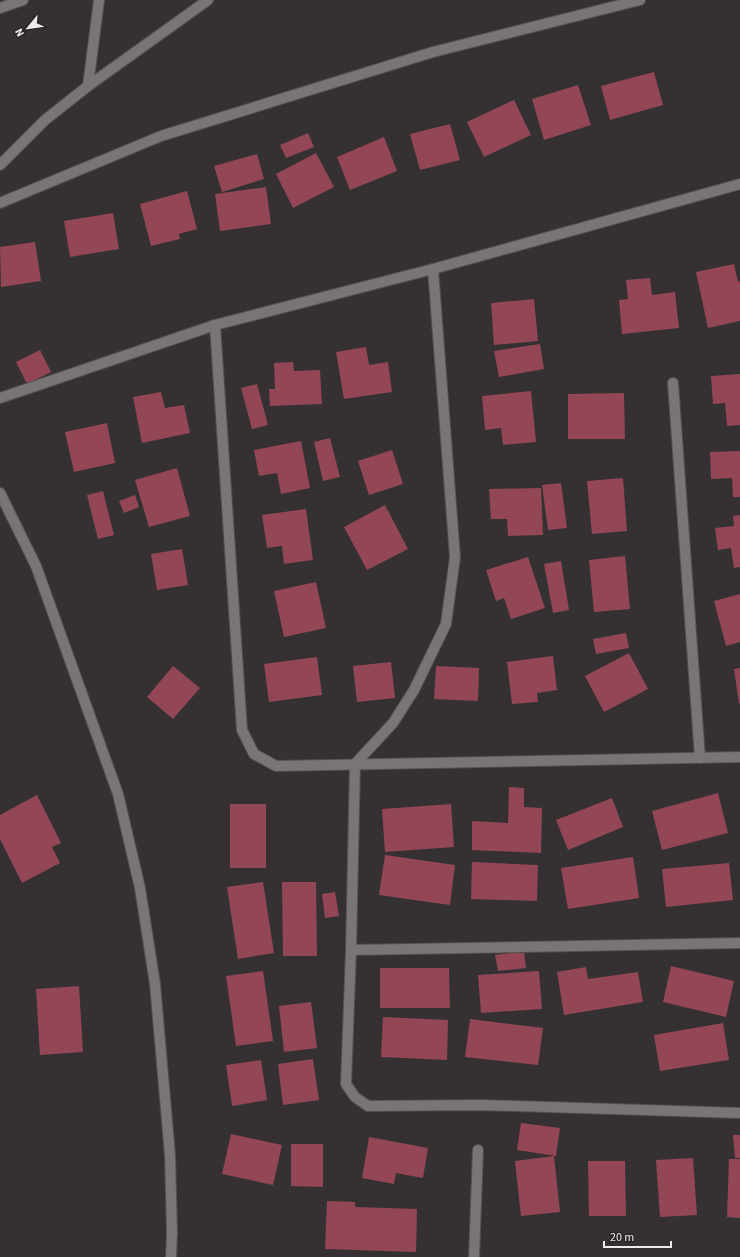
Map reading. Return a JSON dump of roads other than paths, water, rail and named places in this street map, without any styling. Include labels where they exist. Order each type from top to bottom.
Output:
[{"type":"street","points":[[0,8],[23,0]]},
{"type":"street","points":[[88,86],[99,0]]},
{"type":"street","points":[[0,164],[45,120],[88,86],[208,0]]},
{"type":"street","points":[[0,203],[161,136],[433,52],[640,0]]},
{"type":"street","points":[[0,398],[215,325],[433,270],[740,184]]},
{"type":"street","points":[[433,270],[455,557],[446,624],[414,690],[393,723],[355,764],[351,950],[346,1084],[355,1097],[368,1106],[480,1105],[740,1113]]},
{"type":"street","points":[[215,325],[242,730],[254,754],[276,766],[740,757]]},
{"type":"street","points":[[673,383],[700,758]]},
{"type":"street","points":[[0,493],[36,566],[118,794],[140,888],[156,984],[170,1155],[172,1233],[171,1257]]},
{"type":"street","points":[[351,950],[740,943]]},
{"type":"street","points":[[474,1257],[478,1150]]}]
